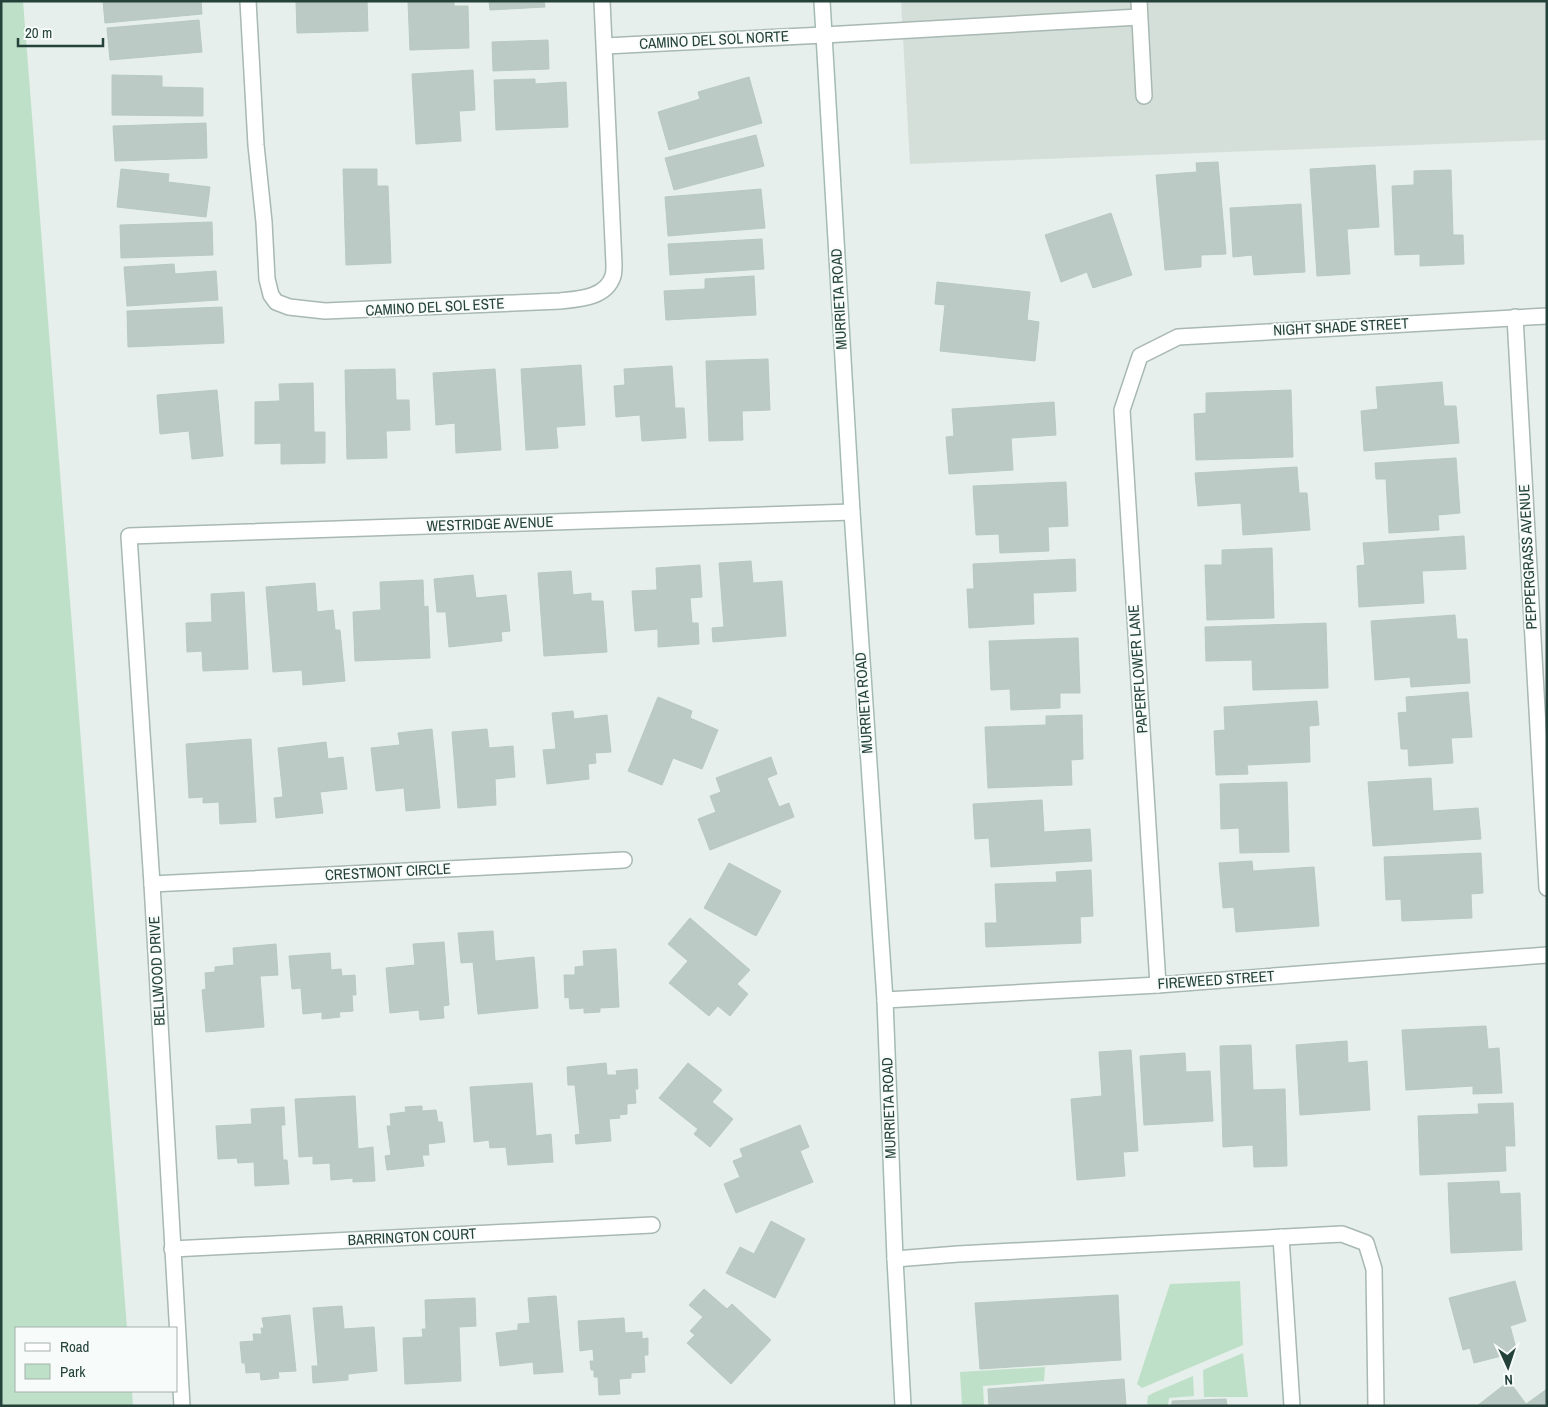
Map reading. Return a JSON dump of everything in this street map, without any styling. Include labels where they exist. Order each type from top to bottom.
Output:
[{"type":"street","name":"CAMINO DEL SOL ESTE","points":[[248,1],[256,145],[264,222],[267,279],[271,295],[276,302],[289,307],[309,310],[349,311],[583,299],[603,291],[613,277],[614,264],[602,1]]},
{"type":"street","name":"MURRIETA ROAD","points":[[822,1],[852,512],[885,1000],[903,1406]]},
{"type":"street","points":[[1139,1],[1144,96]]},
{"type":"street","name":"CAMINO DEL SOL NORTE","points":[[605,46],[1140,17]]},
{"type":"street","name":"NIGHT SHADE STREET","points":[[1140,356],[1178,337],[1547,316]]},
{"type":"street","name":"PEPPERGRASS AVENUE","points":[[1515,317],[1547,888]]},
{"type":"street","name":"PAPERFLOWER LANE","points":[[1140,356],[1122,410],[1158,984]]},
{"type":"street","name":"WESTRIDGE AVENUE","points":[[129,536],[852,512]]},
{"type":"street","name":"BELLWOOD DRIVE","points":[[129,536],[152,884],[177,1327]]},
{"type":"street","name":"CRESTMONT CIRCLE","points":[[152,884],[624,860]]},
{"type":"street","name":"FIREWEED STREET","points":[[885,1000],[1158,984],[1547,955]]},
{"type":"street","name":"BARRINGTON COURT","points":[[172,1249],[652,1225]]},
{"type":"street","points":[[895,1259],[1342,1234],[1366,1243],[1374,1269],[1376,1406]]},
{"type":"street","points":[[1282,1237],[1292,1406]]},
{"type":"street","name":"BELLWOOD DRIVE","points":[[178,1343],[182,1406]]},
{"type":"shaded area","points":[[901,1],[1547,1],[1547,140],[910,164]]},
{"type":"green space","points":[[1,1],[23,1],[127,1327],[15,1327],[15,1392],[132,1392],[133,1406],[1,1406]]},
{"type":"green space","points":[[1240,1281],[1243,1345],[1142,1388],[1137,1384],[1170,1284]]},
{"type":"green space","points":[[1243,1353],[1248,1397],[1204,1397],[1203,1370]]},
{"type":"green space","points":[[1045,1367],[1044,1381],[983,1386],[984,1406],[962,1406],[960,1372]]},
{"type":"green space","points":[[1193,1376],[1194,1396],[1169,1398],[1168,1406],[1149,1406],[1147,1403],[1148,1396],[1153,1393]]},
{"type":"building","points":[[103,1],[201,1],[202,14],[105,23]]},
{"type":"building","points":[[296,1],[367,1],[368,31],[297,33]]},
{"type":"building","points":[[408,1],[454,1],[454,6],[468,6],[469,48],[410,50]]},
{"type":"building","points":[[489,1],[544,1],[545,7],[490,10]]},
{"type":"building","points":[[199,20],[202,52],[110,60],[107,28]]},
{"type":"building","points":[[548,40],[549,69],[493,71],[492,42]]},
{"type":"building","points":[[473,70],[475,110],[459,111],[461,141],[416,144],[412,74]]},
{"type":"building","points":[[112,75],[162,76],[162,87],[203,88],[203,116],[112,115]]},
{"type":"building","points":[[749,77],[762,123],[669,150],[658,112],[700,99],[698,92]]},
{"type":"building","points":[[535,79],[535,84],[566,82],[568,127],[496,130],[494,80]]},
{"type":"building","points":[[206,123],[207,158],[115,161],[113,126]]},
{"type":"building","points":[[756,135],[764,166],[674,190],[665,158]]},
{"type":"building","points":[[1218,162],[1226,254],[1201,255],[1201,267],[1165,270],[1156,175],[1197,172],[1196,163]]},
{"type":"building","points":[[1375,165],[1379,227],[1347,229],[1350,274],[1317,276],[1310,169]]},
{"type":"building","points":[[121,169],[169,174],[168,182],[210,187],[206,217],[117,207]]},
{"type":"building","points":[[343,169],[377,169],[377,186],[388,186],[391,263],[346,265]]},
{"type":"building","points":[[1451,170],[1453,235],[1463,235],[1464,264],[1420,266],[1420,254],[1395,255],[1392,186],[1414,185],[1414,171]]},
{"type":"building","points":[[761,189],[765,228],[668,236],[665,197]]},
{"type":"building","points":[[1301,204],[1305,272],[1254,275],[1252,255],[1233,257],[1230,208]]},
{"type":"building","points":[[1111,213],[1132,275],[1093,288],[1087,272],[1061,282],[1045,235]]},
{"type":"building","points":[[212,222],[213,255],[121,258],[120,225]]},
{"type":"building","points":[[762,239],[764,269],[670,275],[668,244]]},
{"type":"building","points":[[174,264],[175,274],[216,271],[218,300],[127,306],[124,267]]},
{"type":"building","points":[[754,276],[756,315],[666,320],[664,291],[705,289],[705,279]]},
{"type":"building","points":[[937,282],[1030,292],[1027,320],[1039,322],[1035,361],[940,351],[945,305],[935,304]]},
{"type":"building","points":[[222,307],[224,343],[128,347],[127,311]]},
{"type":"building","points":[[768,359],[770,410],[742,411],[743,440],[709,441],[706,361]]},
{"type":"building","points":[[581,365],[585,425],[556,427],[558,448],[526,450],[521,369]]},
{"type":"building","points":[[672,366],[675,408],[684,408],[686,438],[642,441],[640,415],[616,417],[614,386],[625,385],[624,369]]},
{"type":"building","points":[[395,369],[396,400],[409,400],[410,430],[386,431],[387,458],[347,459],[345,370]]},
{"type":"building","points":[[495,369],[501,450],[456,453],[455,423],[436,425],[433,373]]},
{"type":"building","points":[[1442,382],[1444,406],[1456,406],[1459,443],[1364,451],[1361,411],[1378,409],[1376,387]]},
{"type":"building","points":[[313,383],[314,432],[325,432],[325,463],[281,464],[281,443],[255,444],[255,402],[280,401],[279,384]]},
{"type":"building","points":[[217,390],[223,456],[192,459],[189,431],[160,434],[157,395]]},
{"type":"building","points":[[1291,390],[1293,457],[1196,460],[1194,414],[1206,413],[1206,393]]},
{"type":"building","points":[[1054,402],[1056,435],[1011,438],[1013,470],[949,474],[946,437],[954,436],[952,409]]},
{"type":"building","points":[[1456,458],[1460,513],[1438,515],[1439,530],[1389,533],[1386,479],[1376,479],[1375,463]]},
{"type":"building","points":[[1297,467],[1299,493],[1307,493],[1310,530],[1243,535],[1241,503],[1198,506],[1195,473]]},
{"type":"building","points":[[1066,482],[1068,526],[1048,527],[1049,551],[1000,553],[999,534],[976,535],[973,486]]},
{"type":"building","points":[[1464,536],[1466,569],[1422,571],[1424,603],[1359,607],[1357,566],[1365,565],[1363,543]]},
{"type":"building","points":[[1272,548],[1274,618],[1207,620],[1205,565],[1222,565],[1222,550]]},
{"type":"building","points":[[1075,559],[1076,591],[1033,593],[1034,624],[969,628],[967,589],[974,589],[973,564]]},
{"type":"building","points":[[751,561],[753,583],[782,581],[786,636],[713,642],[712,628],[724,627],[719,563]]},
{"type":"building","points":[[700,565],[702,597],[690,598],[692,623],[698,623],[699,644],[658,647],[658,629],[635,631],[632,591],[657,590],[656,568]]},
{"type":"building","points":[[571,571],[573,595],[591,593],[591,601],[603,601],[607,652],[544,656],[538,573]]},
{"type":"building","points":[[473,575],[476,598],[506,595],[510,631],[501,632],[502,641],[449,647],[446,612],[437,612],[434,579]]},
{"type":"building","points":[[423,580],[424,607],[428,606],[430,658],[355,661],[353,612],[381,610],[380,582]]},
{"type":"building","points":[[315,583],[317,612],[333,610],[335,630],[340,630],[345,681],[303,685],[302,670],[273,672],[266,587]]},
{"type":"building","points":[[244,592],[248,669],[203,671],[202,651],[187,652],[186,623],[212,622],[211,594]]},
{"type":"building","points":[[1455,615],[1457,639],[1467,639],[1470,683],[1411,687],[1410,677],[1375,680],[1371,621]]},
{"type":"building","points":[[1326,623],[1328,688],[1253,690],[1252,660],[1206,661],[1205,627]]},
{"type":"building","points":[[1078,638],[1080,693],[1060,693],[1060,708],[1011,710],[1010,689],[991,690],[989,641]]},
{"type":"building","points":[[1468,692],[1472,737],[1451,738],[1453,763],[1409,766],[1408,749],[1401,749],[1398,713],[1407,712],[1406,697]]},
{"type":"building","points":[[658,697],[692,711],[690,718],[718,730],[702,769],[673,758],[662,785],[628,771]]},
{"type":"building","points":[[1317,701],[1319,725],[1309,726],[1310,762],[1247,765],[1248,774],[1216,775],[1214,731],[1225,730],[1224,707]]},
{"type":"building","points":[[573,711],[574,719],[607,715],[611,752],[595,753],[596,763],[588,764],[589,779],[547,784],[543,750],[556,749],[552,713]]},
{"type":"building","points":[[1082,715],[1083,759],[1071,760],[1072,785],[988,788],[985,727],[1046,725],[1046,716]]},
{"type":"building","points":[[432,729],[440,808],[406,811],[404,788],[376,791],[371,748],[400,745],[398,733]]},
{"type":"building","points":[[487,729],[489,748],[513,746],[515,777],[495,779],[496,805],[458,808],[452,732]]},
{"type":"building","points":[[251,739],[256,822],[220,824],[219,802],[203,803],[203,797],[189,798],[186,744]]},
{"type":"building","points":[[326,742],[328,759],[343,757],[347,789],[320,792],[323,813],[276,818],[274,798],[283,797],[278,748]]},
{"type":"building","points":[[771,757],[777,774],[767,778],[779,807],[789,803],[794,817],[710,850],[698,819],[716,812],[710,796],[721,792],[716,778]]},
{"type":"building","points":[[1431,778],[1433,811],[1478,808],[1481,839],[1373,846],[1368,782]]},
{"type":"building","points":[[1287,782],[1289,852],[1240,853],[1239,828],[1221,829],[1220,784]]},
{"type":"building","points":[[1042,800],[1044,832],[1090,829],[1092,861],[991,867],[989,838],[975,839],[973,804]]},
{"type":"building","points":[[1481,853],[1483,893],[1471,894],[1472,918],[1402,921],[1401,899],[1386,900],[1384,857]]},
{"type":"building","points":[[1252,861],[1253,871],[1314,867],[1319,926],[1236,932],[1234,907],[1223,908],[1219,863]]},
{"type":"building","points":[[729,863],[781,891],[756,936],[704,908]]},
{"type":"building","points":[[1091,870],[1093,916],[1080,917],[1081,943],[986,947],[985,923],[997,923],[995,884],[1057,882],[1056,872]]},
{"type":"building","points":[[690,918],[750,970],[737,984],[748,994],[730,1016],[718,1006],[709,1016],[669,983],[688,961],[668,944]]},
{"type":"building","points":[[493,931],[495,961],[534,957],[538,1008],[478,1014],[473,962],[461,963],[458,933]]},
{"type":"building","points":[[444,942],[449,1005],[443,1006],[444,1018],[420,1020],[419,1010],[390,1013],[386,968],[415,965],[413,944]]},
{"type":"building","points":[[276,944],[278,975],[260,976],[264,1027],[206,1032],[202,990],[206,989],[205,973],[215,972],[215,967],[234,965],[233,948]]},
{"type":"building","points":[[616,949],[619,1007],[600,1008],[600,1012],[584,1013],[584,1008],[570,1009],[569,997],[565,998],[564,975],[575,975],[575,967],[584,966],[583,951]]},
{"type":"building","points":[[330,953],[331,970],[341,969],[342,976],[355,975],[356,995],[352,995],[353,1011],[339,1012],[340,1017],[322,1019],[322,1012],[303,1014],[301,988],[292,989],[289,956]]},
{"type":"building","points":[[1486,1026],[1488,1049],[1499,1048],[1502,1093],[1473,1094],[1473,1086],[1406,1090],[1402,1030]]},
{"type":"building","points":[[1347,1041],[1348,1063],[1367,1061],[1370,1110],[1300,1115],[1296,1045]]},
{"type":"building","points":[[1251,1045],[1253,1090],[1285,1089],[1287,1166],[1254,1167],[1253,1145],[1223,1147],[1220,1046]]},
{"type":"building","points":[[1131,1050],[1138,1151],[1123,1152],[1125,1176],[1077,1180],[1071,1099],[1102,1096],[1099,1052]]},
{"type":"building","points":[[1185,1053],[1186,1072],[1210,1071],[1213,1121],[1144,1125],[1140,1056]]},
{"type":"building","points":[[606,1063],[607,1075],[617,1075],[616,1071],[637,1069],[638,1089],[635,1089],[636,1103],[627,1104],[627,1114],[619,1115],[620,1118],[609,1119],[611,1141],[576,1144],[575,1135],[580,1134],[575,1085],[568,1085],[567,1067]]},
{"type":"building","points":[[688,1063],[722,1090],[712,1102],[733,1119],[710,1147],[694,1134],[698,1129],[659,1098]]},
{"type":"building","points":[[532,1083],[536,1136],[551,1134],[553,1162],[508,1165],[506,1147],[490,1148],[489,1140],[474,1142],[470,1087]]},
{"type":"building","points":[[355,1096],[358,1149],[373,1147],[375,1181],[353,1182],[353,1178],[331,1180],[330,1163],[313,1164],[313,1156],[299,1157],[295,1099]]},
{"type":"building","points":[[1513,1103],[1515,1146],[1505,1146],[1506,1171],[1420,1175],[1418,1116],[1479,1114],[1478,1104]]},
{"type":"building","points":[[422,1106],[422,1111],[436,1110],[438,1122],[442,1122],[445,1142],[428,1144],[429,1155],[422,1155],[424,1166],[387,1170],[385,1156],[391,1155],[387,1126],[391,1126],[390,1114],[406,1112],[405,1107]]},
{"type":"building","points":[[284,1107],[285,1125],[281,1125],[283,1160],[287,1160],[289,1184],[255,1186],[254,1162],[238,1163],[237,1158],[218,1159],[216,1126],[252,1124],[251,1109]]},
{"type":"building","points":[[800,1125],[809,1147],[800,1151],[813,1182],[736,1213],[724,1184],[740,1177],[733,1161],[743,1157],[740,1149]]},
{"type":"building","points":[[1499,1181],[1500,1194],[1520,1193],[1522,1250],[1451,1253],[1448,1183]]},
{"type":"building","points":[[771,1221],[805,1239],[775,1298],[726,1273],[740,1247],[754,1254]]},
{"type":"building","points":[[1515,1281],[1526,1321],[1510,1326],[1517,1352],[1474,1363],[1470,1348],[1463,1350],[1449,1298]]},
{"type":"building","points":[[704,1289],[727,1309],[732,1304],[771,1340],[731,1384],[687,1343],[695,1335],[690,1331],[703,1317],[689,1305]]},
{"type":"building","points":[[1118,1295],[1121,1360],[980,1369],[975,1303]]},
{"type":"building","points":[[556,1296],[563,1372],[534,1374],[533,1362],[500,1366],[496,1333],[518,1330],[518,1324],[530,1323],[528,1298]]},
{"type":"building","points":[[475,1298],[476,1326],[459,1327],[461,1381],[405,1384],[403,1338],[423,1337],[422,1329],[426,1329],[425,1300]]},
{"type":"building","points":[[342,1306],[344,1329],[374,1327],[377,1371],[348,1374],[348,1380],[313,1383],[312,1366],[318,1366],[313,1308]]},
{"type":"building","points":[[290,1315],[296,1371],[278,1372],[279,1378],[261,1380],[260,1372],[246,1373],[245,1363],[242,1363],[240,1342],[254,1341],[253,1334],[262,1334],[261,1328],[264,1328],[262,1318]]},
{"type":"building","points":[[624,1318],[625,1333],[642,1332],[642,1339],[648,1338],[648,1355],[644,1355],[645,1372],[631,1373],[631,1378],[619,1379],[620,1394],[599,1395],[598,1377],[594,1377],[594,1370],[591,1370],[590,1361],[594,1361],[593,1349],[580,1351],[578,1321]]},
{"type":"building","points":[[1124,1379],[1126,1406],[989,1406],[988,1389]]},
{"type":"building","points":[[1509,1381],[1526,1404],[1547,1389],[1547,1406],[1477,1406]]},
{"type":"building","points":[[1226,1399],[1227,1406],[1172,1406],[1172,1401]]}]
